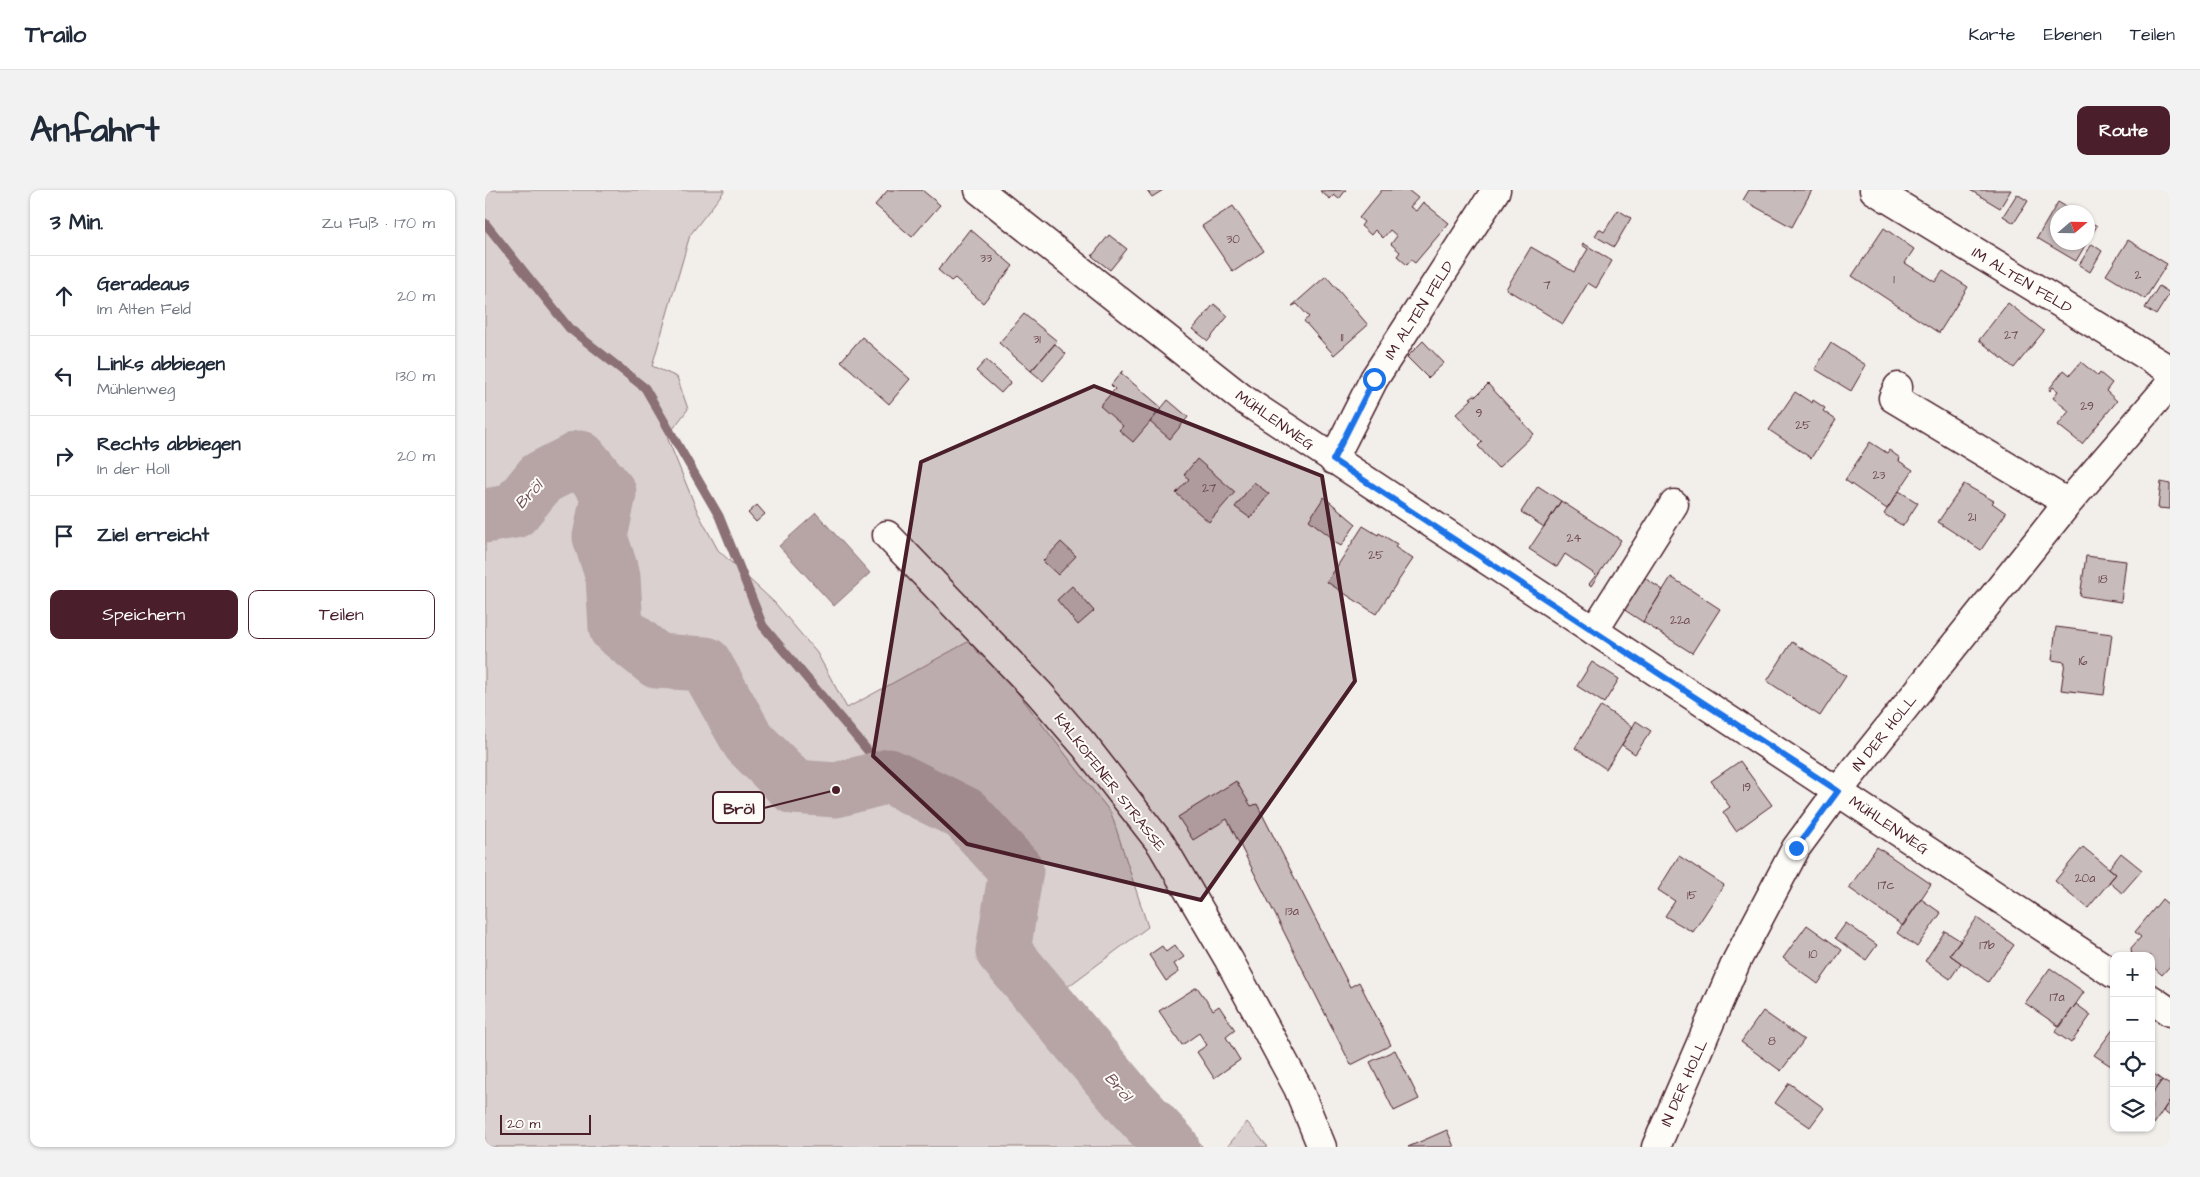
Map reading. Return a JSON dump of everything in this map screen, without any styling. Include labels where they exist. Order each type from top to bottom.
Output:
[{"type":"street","name":"MÜHLENWEG","points":[[979,190],[1243,399],[2110,971]]},
{"type":"street","name":"IM ALTEN FELD","points":[[1874,190],[2170,370]]},
{"type":"street","name":"IM ALTEN FELD","points":[[1333,460],[1374,379],[1487,194]]},
{"type":"street","name":"IN DER HOLL","points":[[1656,1147],[1737,960],[1796,848],[1838,791],[2068,502],[2170,384]]},
{"type":"street","points":[[1898,387],[1893,398],[2068,502]]},
{"type":"street","points":[[1594,631],[1674,504]]},
{"type":"street","name":"KALKOFENER STRASSE","points":[[887,535],[1039,693],[1084,745],[1161,844],[1229,960],[1298,1088],[1321,1147]]},
{"type":"street","points":[[2155,1002],[2170,1012]]},
{"type":"highlighted area","points":[[1094,386],[1322,476],[1355,681],[1201,900],[967,844],[873,756],[921,462]]},
{"type":"shaded area","points":[[485,190],[725,190],[690,235],[652,366],[677,377],[688,409],[667,437],[698,513],[718,550],[775,603],[817,653],[847,708],[975,638],[1111,813],[1148,927],[1066,988],[1120,1072],[1203,1147],[485,1147]]},
{"type":"shaded area","points":[[816,513],[870,573],[834,606],[779,546]]},
{"type":"shaded area","points":[[1247,1122],[1268,1147],[1227,1147]]},
{"type":"building","points":[[888,190],[922,190],[940,205],[912,237],[875,205]]},
{"type":"building","points":[[1147,190],[1163,190],[1152,197]]},
{"type":"building","points":[[1346,190],[1339,199],[1334,195],[1330,199],[1320,191]]},
{"type":"building","points":[[1382,190],[1408,190],[1418,198],[1410,207],[1416,211],[1423,202],[1449,223],[1415,263],[1411,260],[1407,265],[1397,256],[1400,252],[1391,244],[1397,236],[1390,230],[1383,238],[1375,230],[1371,235],[1361,226],[1364,222],[1359,218]]},
{"type":"building","points":[[1749,190],[1812,190],[1792,227],[1743,200]]},
{"type":"building","points":[[1970,190],[2011,190],[2000,208]]},
{"type":"building","points":[[2017,194],[2028,201],[2014,223],[2003,216]]},
{"type":"building","points":[[1233,206],[1264,251],[1233,272],[1202,226]]},
{"type":"building","points":[[1618,210],[1631,218],[1614,247],[1595,236],[1599,229],[1604,232]]},
{"type":"building","points":[[2050,216],[2050,246],[2037,238]]},
{"type":"building","points":[[1884,228],[1914,249],[1905,263],[1935,282],[1943,271],[1968,287],[1939,333],[1852,276]]},
{"type":"building","points":[[970,229],[1013,266],[983,303],[955,278],[951,281],[938,270]]},
{"type":"building","points":[[1109,235],[1127,249],[1110,270],[1092,256]]},
{"type":"building","points":[[2128,240],[2167,264],[2145,299],[2106,275]]},
{"type":"building","points":[[1583,243],[1612,261],[1596,288],[1588,283],[1563,324],[1506,289],[1531,247],[1574,272],[1588,249],[1582,245]]},
{"type":"building","points":[[2095,246],[2102,251],[2090,272],[2079,265],[2088,250],[2095,250]]},
{"type":"building","points":[[2057,250],[2082,250],[2076,261]]},
{"type":"building","points":[[1326,276],[1368,325],[1334,355],[1304,321],[1309,317],[1297,304],[1292,306]]},
{"type":"building","points":[[2159,286],[2170,293],[2156,315],[2145,308]]},
{"type":"building","points":[[2008,303],[2044,331],[2014,368],[1979,340]]},
{"type":"building","points":[[1214,304],[1228,316],[1208,341],[1193,329]]},
{"type":"building","points":[[1024,314],[1057,341],[1031,371],[999,343]]},
{"type":"building","points":[[862,337],[910,379],[889,404],[841,361]]},
{"type":"building","points":[[1423,341],[1444,363],[1428,378],[1407,357]]},
{"type":"building","points":[[1831,343],[1866,365],[1851,391],[1815,369]]},
{"type":"building","points":[[1055,344],[1066,354],[1043,381],[1031,371]]},
{"type":"building","points":[[986,360],[1011,382],[1001,393],[976,371]]},
{"type":"building","points":[[2081,362],[2098,376],[2100,373],[2112,383],[2106,391],[2117,401],[2082,444],[2058,425],[2069,411],[2053,398],[2058,391],[2053,387],[2050,391],[2049,389],[2064,370],[2070,375]]},
{"type":"building","points":[[1123,370],[1121,373],[1162,408],[1133,442],[1119,430],[1123,426],[1100,406],[1115,389],[1111,385]]},
{"type":"building","points":[[1488,384],[1534,434],[1498,468],[1478,446],[1482,442],[1456,414],[1472,399],[1470,398],[1474,395],[1476,396]]},
{"type":"building","points":[[1795,392],[1812,403],[1813,400],[1825,408],[1823,411],[1836,420],[1811,458],[1769,430]]},
{"type":"building","points":[[1168,400],[1188,417],[1170,439],[1150,422]]},
{"type":"building","points":[[1870,442],[1887,453],[1889,450],[1900,458],[1899,461],[1913,470],[1887,509],[1845,480]]},
{"type":"building","points":[[1197,459],[1235,492],[1209,522],[1176,493],[1189,479],[1184,475]]},
{"type":"building","points":[[1254,482],[1269,494],[1250,518],[1235,507]]},
{"type":"building","points":[[2161,482],[2170,484],[2170,509],[2158,508]]},
{"type":"building","points":[[1964,484],[1994,501],[1992,503],[2006,513],[1981,550],[1938,522]]},
{"type":"building","points":[[1538,486],[1561,501],[1544,527],[1521,512]]},
{"type":"building","points":[[1899,491],[1918,503],[1903,526],[1884,514]]},
{"type":"building","points":[[1324,497],[1356,524],[1341,546],[1329,539],[1331,537],[1309,520]]},
{"type":"building","points":[[1561,501],[1621,540],[1591,586],[1589,584],[1596,575],[1565,554],[1557,567],[1529,549]]},
{"type":"building","points":[[757,505],[765,514],[756,522],[748,513]]},
{"type":"building","points":[[1363,526],[1397,544],[1395,547],[1413,559],[1376,614],[1327,582]]},
{"type":"building","points":[[1061,542],[1076,556],[1058,575],[1043,561]]},
{"type":"building","points":[[2086,556],[2126,561],[2121,602],[2080,596]]},
{"type":"building","points":[[1640,575],[1663,590],[1643,622],[1620,607]]},
{"type":"building","points":[[1671,577],[1720,609],[1692,653],[1643,622]]},
{"type":"building","points":[[1072,586],[1094,611],[1078,625],[1057,600]]},
{"type":"building","points":[[2056,627],[2112,634],[2104,695],[2061,690],[2065,662],[2052,660]]},
{"type":"building","points":[[1792,642],[1846,676],[1820,716],[1767,681]]},
{"type":"building","points":[[1592,662],[1619,679],[1604,703],[1577,686]]},
{"type":"building","points":[[1601,706],[1633,727],[1606,769],[1575,748]]},
{"type":"building","points":[[1636,721],[1651,731],[1635,754],[1622,745]]},
{"type":"building","points":[[1740,761],[1772,805],[1736,831],[1723,812],[1730,807],[1711,781]]},
{"type":"building","points":[[1236,781],[1251,806],[1257,804],[1350,987],[1359,982],[1391,1045],[1351,1065],[1227,819],[1193,840],[1178,817]]},
{"type":"building","points":[[1877,847],[1931,884],[1903,926],[1849,888]]},
{"type":"building","points":[[2083,847],[2116,874],[2088,908],[2055,881]]},
{"type":"building","points":[[2121,853],[2142,870],[2122,893],[2109,882],[2116,874],[2109,868]]},
{"type":"building","points":[[1679,856],[1724,885],[1693,932],[1665,916],[1675,901],[1658,890]]},
{"type":"building","points":[[1921,899],[1941,913],[1917,947],[1897,933]]},
{"type":"building","points":[[2162,899],[2170,906],[2170,966],[2162,975],[2155,969],[2155,952],[2132,952],[2131,948],[2141,937],[2135,932]]},
{"type":"building","points":[[1977,918],[2014,945],[1988,982],[1950,955]]},
{"type":"building","points":[[1846,923],[1877,945],[1866,960],[1835,938]]},
{"type":"building","points":[[1807,925],[1842,950],[1818,984],[1783,958]]},
{"type":"building","points":[[1945,931],[1961,941],[1950,955],[1961,963],[1950,979],[1925,961]]},
{"type":"building","points":[[1175,945],[1184,957],[1174,964],[1179,972],[1166,981],[1149,955],[1162,946],[1166,952]]},
{"type":"building","points":[[2050,968],[2084,992],[2060,1027],[2025,1003]]},
{"type":"building","points":[[1197,987],[1213,1010],[1219,1006],[1235,1030],[1226,1037],[1240,1060],[1214,1078],[1197,1052],[1207,1045],[1199,1033],[1182,1045],[1159,1011]]},
{"type":"building","points":[[2076,1004],[2091,1015],[2071,1043],[2055,1032]]},
{"type":"building","points":[[1763,1011],[1804,1040],[1781,1071],[1741,1042]]},
{"type":"building","points":[[2110,1033],[2110,1065],[2094,1055]]},
{"type":"building","points":[[1395,1050],[1419,1099],[1394,1111],[1370,1062]]},
{"type":"building","points":[[2155,1075],[2162,1080],[2155,1090]]},
{"type":"building","points":[[2162,1080],[2170,1085],[2170,1100],[2155,1122],[2155,1090]]},
{"type":"building","points":[[1789,1083],[1824,1108],[1810,1127],[1775,1103]]},
{"type":"building","points":[[2170,1100],[2170,1116],[2163,1111]]},
{"type":"building","points":[[1447,1130],[1454,1147],[1408,1147]]},
{"type":"waterway","points":[[485,223],[569,328],[645,388],[719,516],[763,626],[889,776]]},
{"type":"waterway","name":"Bröl","points":[[485,516],[514,511],[541,478],[580,458],[609,493],[600,537],[613,577],[616,628],[657,661],[705,664],[749,742],[794,787],[836,790],[889,776],[965,814],[1016,870],[1003,951],[1130,1102],[1172,1147]]},
{"type":"place","name":"Bröl","points":[[836,790]]},
{"type":"route","points":[[1374,379],[1333,460],[1838,791],[1796,848]]}]
